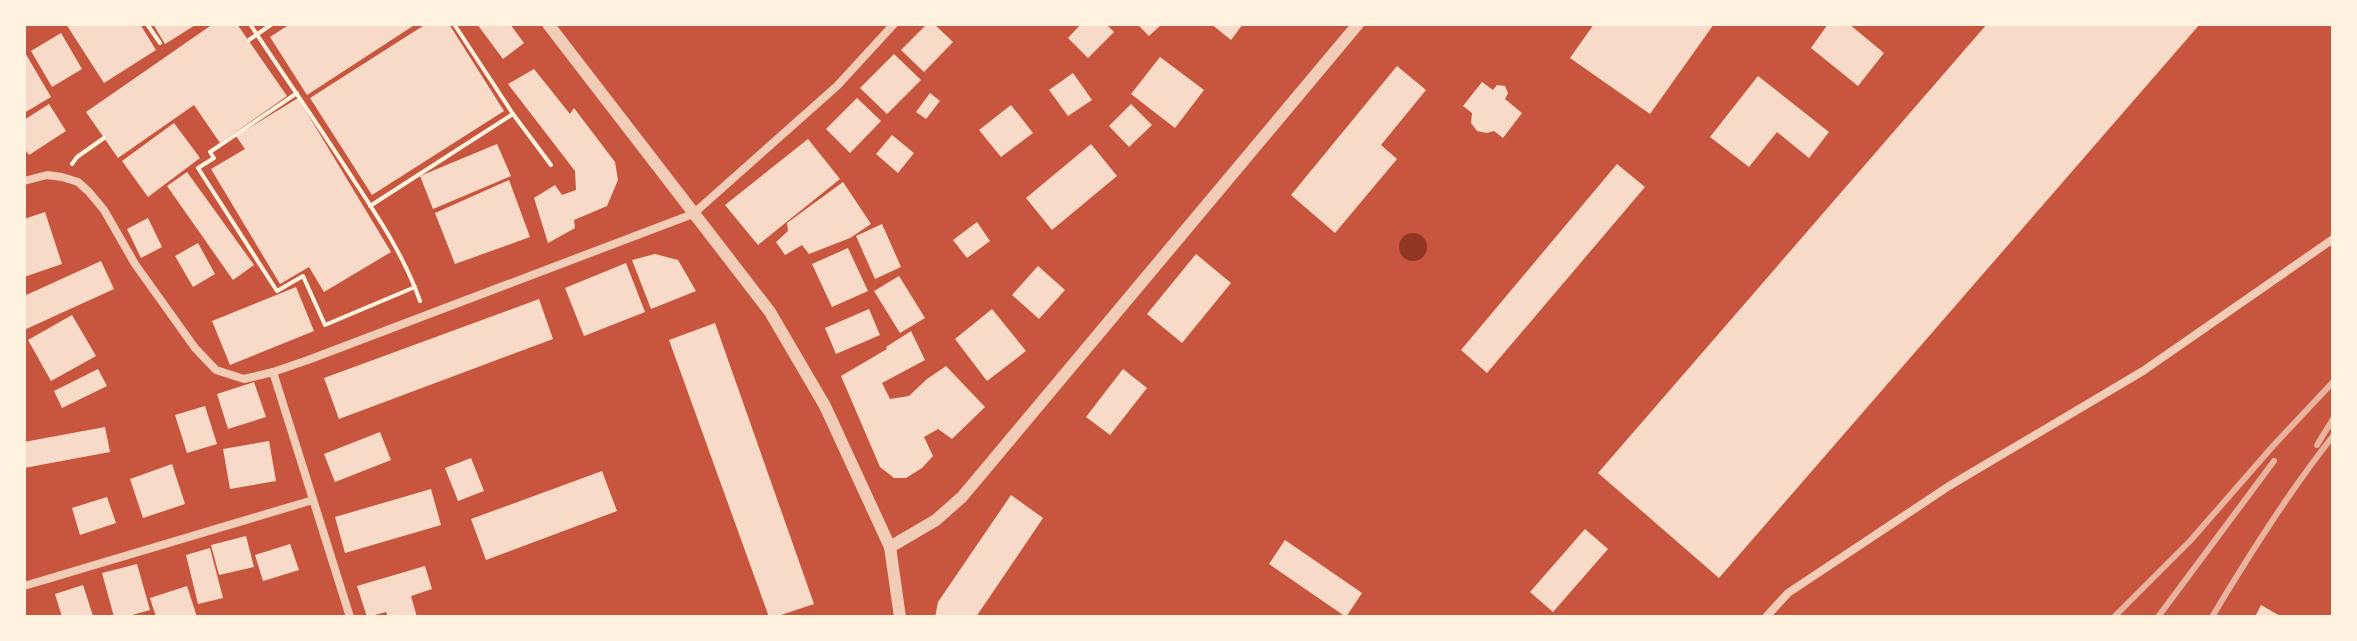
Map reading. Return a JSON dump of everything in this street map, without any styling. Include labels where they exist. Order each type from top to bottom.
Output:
[{"type":"street","points":[[548,24],[770,312],[825,406],[890,547],[900,617]]},
{"type":"street","points":[[24,181],[47,175],[78,182],[104,210],[135,264],[195,348],[216,370],[244,379],[273,372],[693,214],[837,86],[894,24]]},
{"type":"street","points":[[890,547],[936,520],[962,497],[1358,24]]},
{"type":"street","points":[[1766,617],[1788,593],[1949,486],[2143,371],[2333,239]]},
{"type":"street","points":[[273,372],[350,617]]},
{"type":"street","points":[[24,586],[313,500]]},
{"type":"path","points":[[147,24],[160,43]]},
{"type":"path","points":[[250,24],[397,249],[425,316]]},
{"type":"path","points":[[249,40],[272,24]]},
{"type":"path","points":[[454,24],[513,114],[551,165]]},
{"type":"path","points":[[297,93],[210,152],[214,158],[198,168],[277,291],[303,276],[325,325],[415,287]]},
{"type":"path","points":[[370,206],[513,114]]},
{"type":"path","points":[[62,177],[77,157],[104,138]]},
{"type":"shaded area","points":[[1413,233],[1423,237],[1427,247],[1423,257],[1413,261],[1403,257],[1399,247],[1403,237]]},
{"type":"building","points":[[66,24],[140,24],[156,50],[104,83]]},
{"type":"building","points":[[153,24],[197,24],[165,44]]},
{"type":"building","points":[[213,24],[237,24],[287,96],[220,143],[194,105],[118,158],[86,112]]},
{"type":"building","points":[[290,24],[416,24],[307,95],[270,37]]},
{"type":"building","points":[[426,24],[449,24],[504,111],[372,195],[310,98]]},
{"type":"building","points":[[477,24],[510,24],[524,43],[503,59]]},
{"type":"building","points":[[927,24],[934,24],[953,42],[924,72],[901,50]]},
{"type":"building","points":[[1081,24],[1106,24],[1114,32],[1088,58],[1068,38]]},
{"type":"building","points":[[1137,24],[1162,24],[1149,36]]},
{"type":"building","points":[[1211,24],[1243,24],[1231,40]]},
{"type":"building","points":[[1594,24],[1714,24],[1650,114],[1570,58]]},
{"type":"building","points":[[1828,24],[1849,24],[1884,53],[1858,86],[1811,48]]},
{"type":"building","points":[[1987,24],[2200,24],[1719,578],[1598,473]]},
{"type":"building","points":[[61,33],[82,69],[52,87],[31,51]]},
{"type":"building","points":[[24,51],[51,97],[24,113]]},
{"type":"building","points":[[894,54],[921,80],[887,114],[860,88]]},
{"type":"building","points":[[1160,57],[1204,90],[1175,128],[1131,94]]},
{"type":"building","points":[[1397,66],[1426,90],[1381,145],[1397,159],[1335,233],[1291,195]]},
{"type":"building","points":[[534,69],[570,114],[574,108],[615,162],[618,180],[607,206],[574,220],[575,228],[548,243],[534,198],[555,185],[562,195],[576,190],[575,171],[508,84]]},
{"type":"building","points":[[1073,73],[1092,100],[1068,116],[1049,90]]},
{"type":"building","points":[[1758,76],[1829,132],[1809,158],[1777,132],[1749,167],[1710,137]]},
{"type":"building","points":[[1482,82],[1493,90],[1497,85],[1505,86],[1508,93],[1505,99],[1522,113],[1503,138],[1494,131],[1477,131],[1471,123],[1472,113],[1463,106]]},
{"type":"building","points":[[930,93],[940,101],[926,119],[916,112]]},
{"type":"building","points":[[298,98],[391,252],[324,292],[309,267],[280,284],[211,169],[245,149],[236,136]]},
{"type":"building","points":[[857,98],[881,121],[850,153],[826,129]]},
{"type":"building","points":[[49,104],[66,131],[29,155],[24,148],[24,120]]},
{"type":"building","points":[[1131,104],[1152,125],[1129,147],[1109,126]]},
{"type":"building","points":[[1011,105],[1033,133],[1001,157],[979,130]]},
{"type":"building","points":[[174,123],[200,158],[148,197],[122,161]]},
{"type":"building","points":[[892,135],[914,153],[898,173],[876,154]]},
{"type":"building","points":[[808,139],[840,179],[758,245],[725,205]]},
{"type":"building","points":[[497,144],[511,176],[433,209],[420,176]]},
{"type":"building","points":[[1091,144],[1117,176],[1052,230],[1026,198]]},
{"type":"building","points":[[1617,164],[1645,187],[1487,373],[1461,350]]},
{"type":"building","points":[[187,172],[254,265],[233,280],[167,186]]},
{"type":"building","points":[[509,180],[530,237],[455,264],[435,213]]},
{"type":"building","points":[[843,182],[871,224],[850,238],[809,254],[802,245],[785,255],[776,242],[788,231],[787,223]]},
{"type":"building","points":[[45,212],[62,264],[24,277],[24,219]]},
{"type":"building","points":[[148,218],[162,247],[141,258],[127,229]]},
{"type":"building","points":[[977,222],[990,241],[967,258],[953,240]]},
{"type":"building","points":[[882,224],[901,267],[875,279],[856,236]]},
{"type":"building","points":[[198,243],[215,274],[193,287],[175,256]]},
{"type":"building","points":[[848,248],[868,291],[832,307],[812,264]]},
{"type":"building","points":[[655,254],[678,260],[696,291],[651,309],[632,260]]},
{"type":"building","points":[[1196,254],[1231,283],[1182,343],[1147,314]]},
{"type":"building","points":[[101,261],[114,289],[24,330],[24,296]]},
{"type":"building","points":[[626,263],[645,312],[584,336],[565,288]]},
{"type":"building","points":[[1038,266],[1065,290],[1039,319],[1012,295]]},
{"type":"building","points":[[899,276],[925,318],[900,333],[874,291]]},
{"type":"building","points":[[296,287],[314,331],[230,365],[212,321]]},
{"type":"building","points":[[539,299],[553,339],[339,419],[324,378]]},
{"type":"building","points":[[869,309],[880,335],[836,354],[825,328]]},
{"type":"building","points":[[992,309],[1026,351],[987,381],[955,339]]},
{"type":"building","points":[[72,315],[96,356],[51,381],[28,340]]},
{"type":"building","points":[[715,323],[814,604],[775,617],[769,617],[669,340]]},
{"type":"building","points":[[911,331],[925,360],[882,383],[890,399],[909,396],[946,366],[985,407],[952,439],[938,429],[924,437],[933,456],[906,478],[894,478],[880,467],[841,376]]},
{"type":"building","points":[[98,369],[107,386],[62,408],[54,391]]},
{"type":"building","points":[[1123,369],[1147,388],[1110,435],[1086,417]]},
{"type":"building","points":[[254,382],[266,417],[228,429],[217,394]]},
{"type":"building","points":[[205,406],[217,444],[187,453],[175,415]]},
{"type":"building","points":[[105,427],[110,452],[24,468],[24,442]]},
{"type":"building","points":[[380,432],[391,460],[335,482],[324,454]]},
{"type":"building","points":[[269,441],[276,481],[230,489],[223,449]]},
{"type":"building","points":[[471,458],[484,491],[458,501],[445,468]]},
{"type":"building","points":[[172,464],[185,504],[143,518],[130,479]]},
{"type":"building","points":[[602,471],[617,511],[486,560],[471,519]]},
{"type":"building","points":[[431,489],[441,525],[345,553],[335,517]]},
{"type":"building","points":[[1011,495],[1043,518],[976,617],[935,617],[938,602]]},
{"type":"building","points":[[107,497],[116,523],[80,535],[72,508]]},
{"type":"building","points":[[1585,529],[1608,549],[1553,612],[1530,592]]},
{"type":"building","points":[[246,536],[254,567],[219,575],[211,545]]},
{"type":"building","points":[[1285,540],[1362,593],[1346,617],[1269,564]]},
{"type":"building","points":[[290,544],[299,570],[263,581],[255,555]]},
{"type":"building","points":[[210,548],[223,598],[198,604],[186,555]]},
{"type":"building","points":[[137,564],[150,610],[114,617],[102,573]]},
{"type":"building","points":[[425,566],[432,589],[411,596],[417,617],[388,617],[386,612],[367,617],[357,586]]},
{"type":"building","points":[[83,585],[93,616],[62,617],[55,594]]},
{"type":"building","points":[[187,586],[197,617],[156,617],[150,598]]},
{"type":"building","points":[[2261,605],[2282,617],[2255,617]]},
{"type":"railway","points":[[2114,617],[2190,541],[2333,382]]},
{"type":"railway","points":[[2317,445],[2333,419]]},
{"type":"railway","points":[[2212,617],[2300,480],[2333,436]]},
{"type":"railway","points":[[2158,617],[2274,461]]}]
